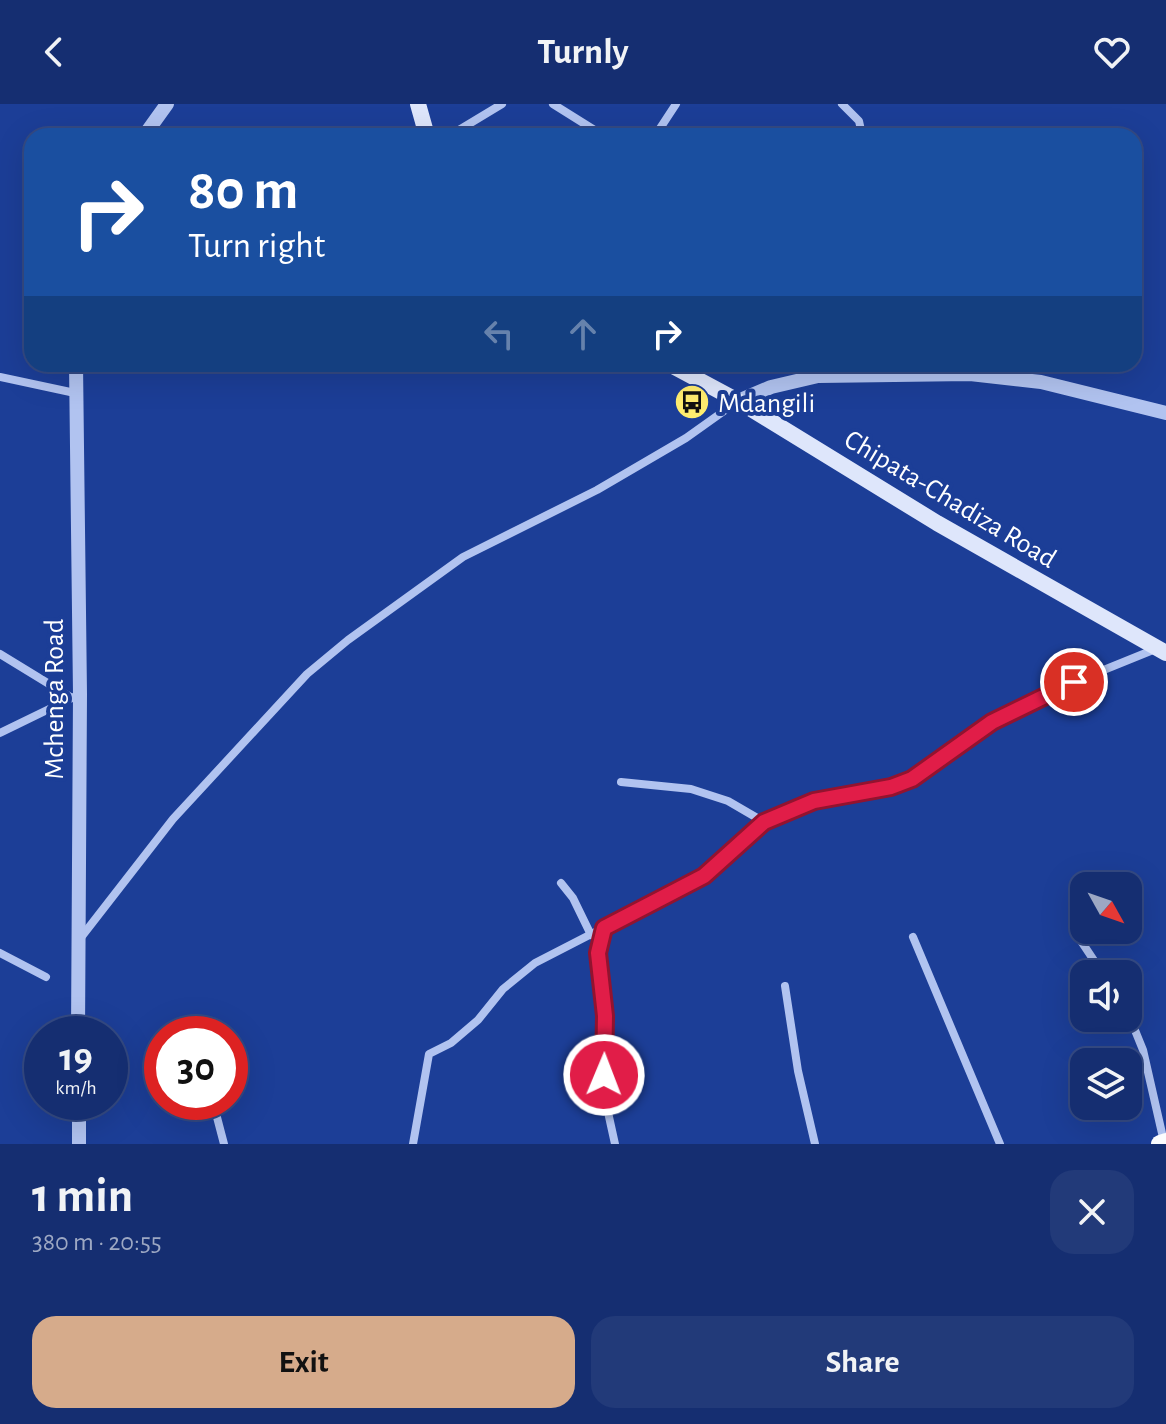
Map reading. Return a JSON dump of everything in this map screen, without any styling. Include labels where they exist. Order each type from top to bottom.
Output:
[{"type":"main road","points":[[416,106],[424,128]]},
{"type":"main road","name":"Chipata-Chadiza Road","points":[[684,372],[738,401],[937,523],[1162,650]]},
{"type":"street","points":[[150,128],[167,104]]},
{"type":"street","points":[[462,128],[502,104]]},
{"type":"street","points":[[553,104],[591,128]]},
{"type":"street","points":[[660,128],[676,104]]},
{"type":"street","points":[[842,104],[859,121],[861,128]]},
{"type":"street","name":"Mchenga Road","points":[[76,372],[78,1016]]},
{"type":"street","points":[[77,943],[173,819],[307,674],[348,640],[463,557],[597,490],[686,438],[738,401],[771,387],[818,376],[874,372]]},
{"type":"street","points":[[949,372],[1016,378],[1166,413]]},
{"type":"street","points":[[0,377],[75,393]]},
{"type":"street","points":[[413,1144],[412,1135],[429,1054],[451,1043],[478,1020],[503,989],[535,963],[704,876],[764,822],[814,801],[891,787],[912,779],[992,722],[1074,682],[1162,650]]},
{"type":"street","points":[[0,654],[76,696]]},
{"type":"street","points":[[0,733],[76,696]]},
{"type":"street","points":[[621,782],[691,789],[728,801],[764,822]]},
{"type":"street","points":[[561,883],[573,898],[591,935]]},
{"type":"street","points":[[604,928],[598,953],[605,1016],[604,1094],[615,1144]]},
{"type":"street","points":[[913,937],[1000,1144]]},
{"type":"street","points":[[0,953],[13,956],[46,977]]},
{"type":"street","points":[[785,986],[798,1071],[815,1144]]},
{"type":"street","points":[[1136,1032],[1143,1050],[1163,1143]]},
{"type":"street","points":[[79,1120],[79,1144]]},
{"type":"street","points":[[218,1120],[224,1144]]},
{"type":"place","name":"Mdangili","points":[[692,402]]},
{"type":"route","points":[[604,1075],[605,1016],[598,953],[604,928],[704,876],[764,822],[827,797],[870,792],[912,779],[992,722],[1074,682]]}]
